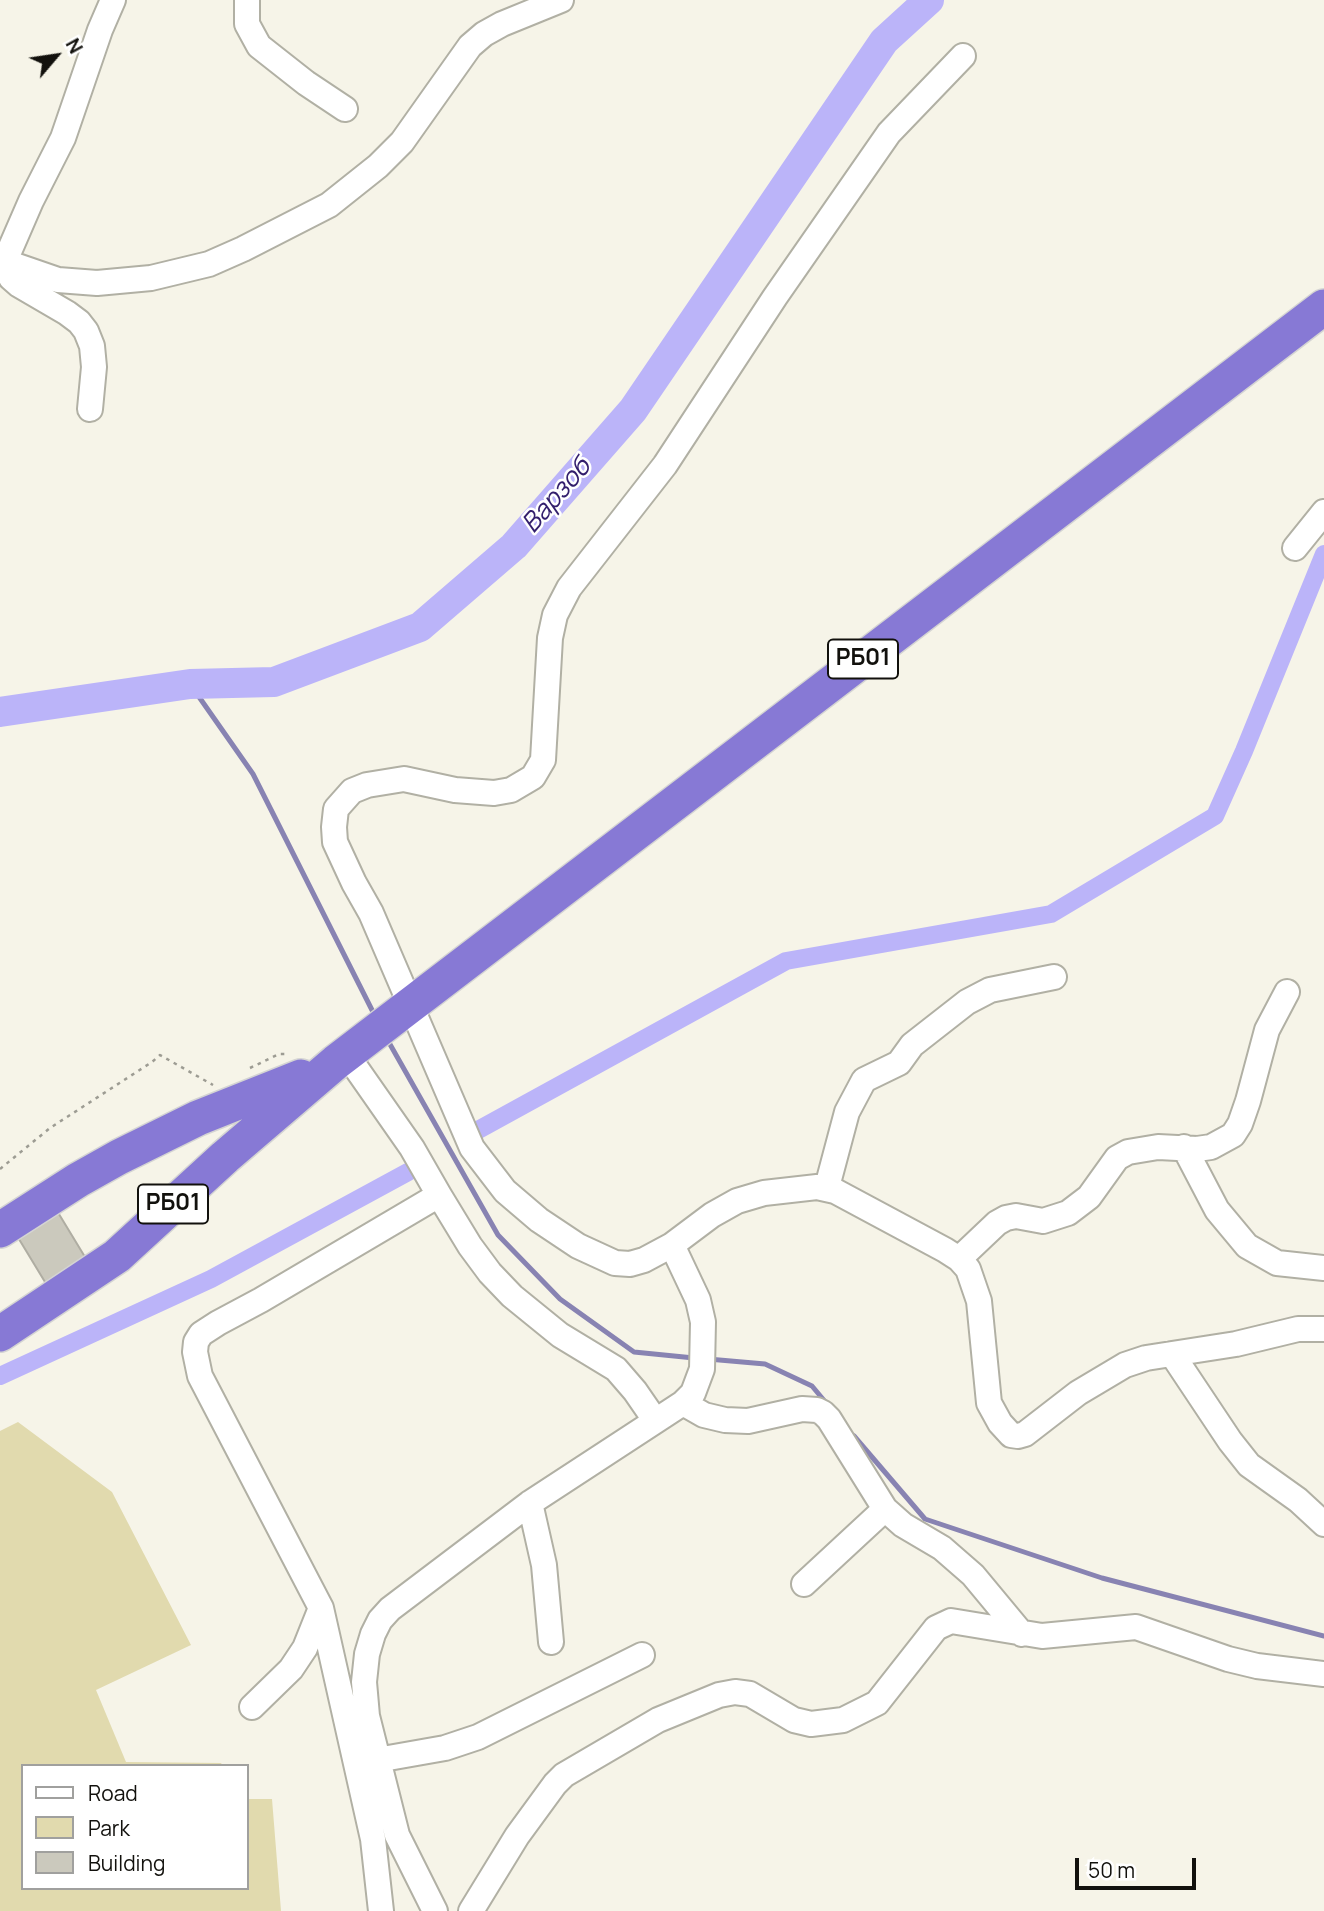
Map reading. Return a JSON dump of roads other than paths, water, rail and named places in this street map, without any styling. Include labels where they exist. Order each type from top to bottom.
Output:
[{"type":"highway","name":"РБ01","points":[[0,1334],[117,1255],[225,1157],[347,1054],[1324,307]]},
{"type":"highway","name":"РБ01","points":[[0,1230],[119,1157],[198,1118],[267,1093],[347,1054]]},
{"type":"street","points":[[90,409],[94,367],[92,346],[86,331],[67,313],[19,285],[11,278],[3,260],[63,138],[113,0]]},
{"type":"street","points":[[247,0],[247,24],[259,46],[345,110]]},
{"type":"street","points":[[3,260],[58,280],[97,283],[151,278],[198,267],[243,249],[329,205],[378,166],[409,132],[470,46],[484,34],[561,0]]},
{"type":"street","points":[[963,55],[889,133],[775,297],[665,465],[569,588],[555,615],[550,638],[543,760],[533,777],[511,790],[494,793],[455,790],[404,779],[386,780],[352,791],[336,809],[334,827],[339,851],[371,913],[406,1010],[472,1148],[505,1191],[539,1220],[578,1246],[615,1263],[630,1264],[644,1260],[672,1245],[712,1215],[737,1201],[764,1193],[827,1187],[959,1259],[968,1269],[979,1301],[989,1403],[994,1415],[1011,1434],[1018,1436],[1025,1434],[1078,1393],[1125,1366],[1146,1358],[1236,1344],[1298,1329],[1324,1329]]},
{"type":"street","points":[[1295,548],[1322,518]]},
{"type":"street","points":[[827,1187],[847,1112],[864,1080],[899,1063],[912,1045],[967,1002],[990,990],[1054,977]]},
{"type":"street","points":[[959,1259],[1006,1218],[1016,1216],[1043,1221],[1068,1213],[1089,1198],[1117,1158],[1128,1152],[1157,1147],[1211,1147],[1233,1135],[1248,1101],[1267,1030],[1287,992]]},
{"type":"street","points":[[347,1054],[412,1147],[470,1246],[490,1273],[512,1296],[560,1335],[616,1369],[655,1420]]},
{"type":"street","points":[[1184,1147],[1217,1210],[1247,1247],[1277,1263],[1324,1268]]},
{"type":"street","points":[[435,1911],[385,1837],[321,1608],[200,1376],[195,1352],[201,1334],[218,1323],[439,1195]]},
{"type":"street","points":[[381,1911],[385,1837],[377,1760],[367,1716],[365,1682],[367,1654],[380,1620],[390,1609],[530,1503],[683,1403],[694,1393],[701,1376],[703,1322],[698,1300],[672,1245]]},
{"type":"street","points":[[1172,1354],[1249,1465],[1298,1500],[1324,1524]]},
{"type":"street","points":[[683,1403],[704,1415],[725,1420],[748,1420],[802,1409],[817,1410],[829,1419],[885,1508],[903,1525],[942,1548],[973,1575],[1022,1634]]},
{"type":"street","points":[[530,1503],[544,1565],[551,1642]]},
{"type":"street","points":[[804,1584],[885,1508]]},
{"type":"street","points":[[252,1707],[291,1669],[305,1648],[321,1608]]},
{"type":"street","points":[[471,1911],[517,1836],[564,1775],[659,1720],[719,1695],[735,1692],[750,1694],[794,1720],[811,1724],[843,1720],[877,1703],[936,1628],[946,1622],[957,1620],[1042,1636],[1136,1627],[1228,1659],[1257,1666],[1324,1674]]},
{"type":"street","points":[[377,1760],[445,1748],[478,1737],[642,1655]]},
{"type":"waterway","name":"Варзоб","points":[[0,712],[190,684],[274,682],[420,627],[514,546],[633,410],[884,41],[929,0]]},
{"type":"waterway","points":[[469,1135],[786,961],[1051,914],[1215,816],[1324,554]]},
{"type":"waterway","points":[[190,684],[253,774],[376,1018]]},
{"type":"waterway","points":[[387,1039],[498,1235],[560,1299],[634,1352],[694,1358]]},
{"type":"waterway","points":[[0,1376],[211,1279],[408,1172]]},
{"type":"waterway","points":[[708,1359],[765,1364],[812,1386],[827,1404]]},
{"type":"waterway","points":[[854,1436],[925,1519],[1102,1578],[1324,1636]]}]
